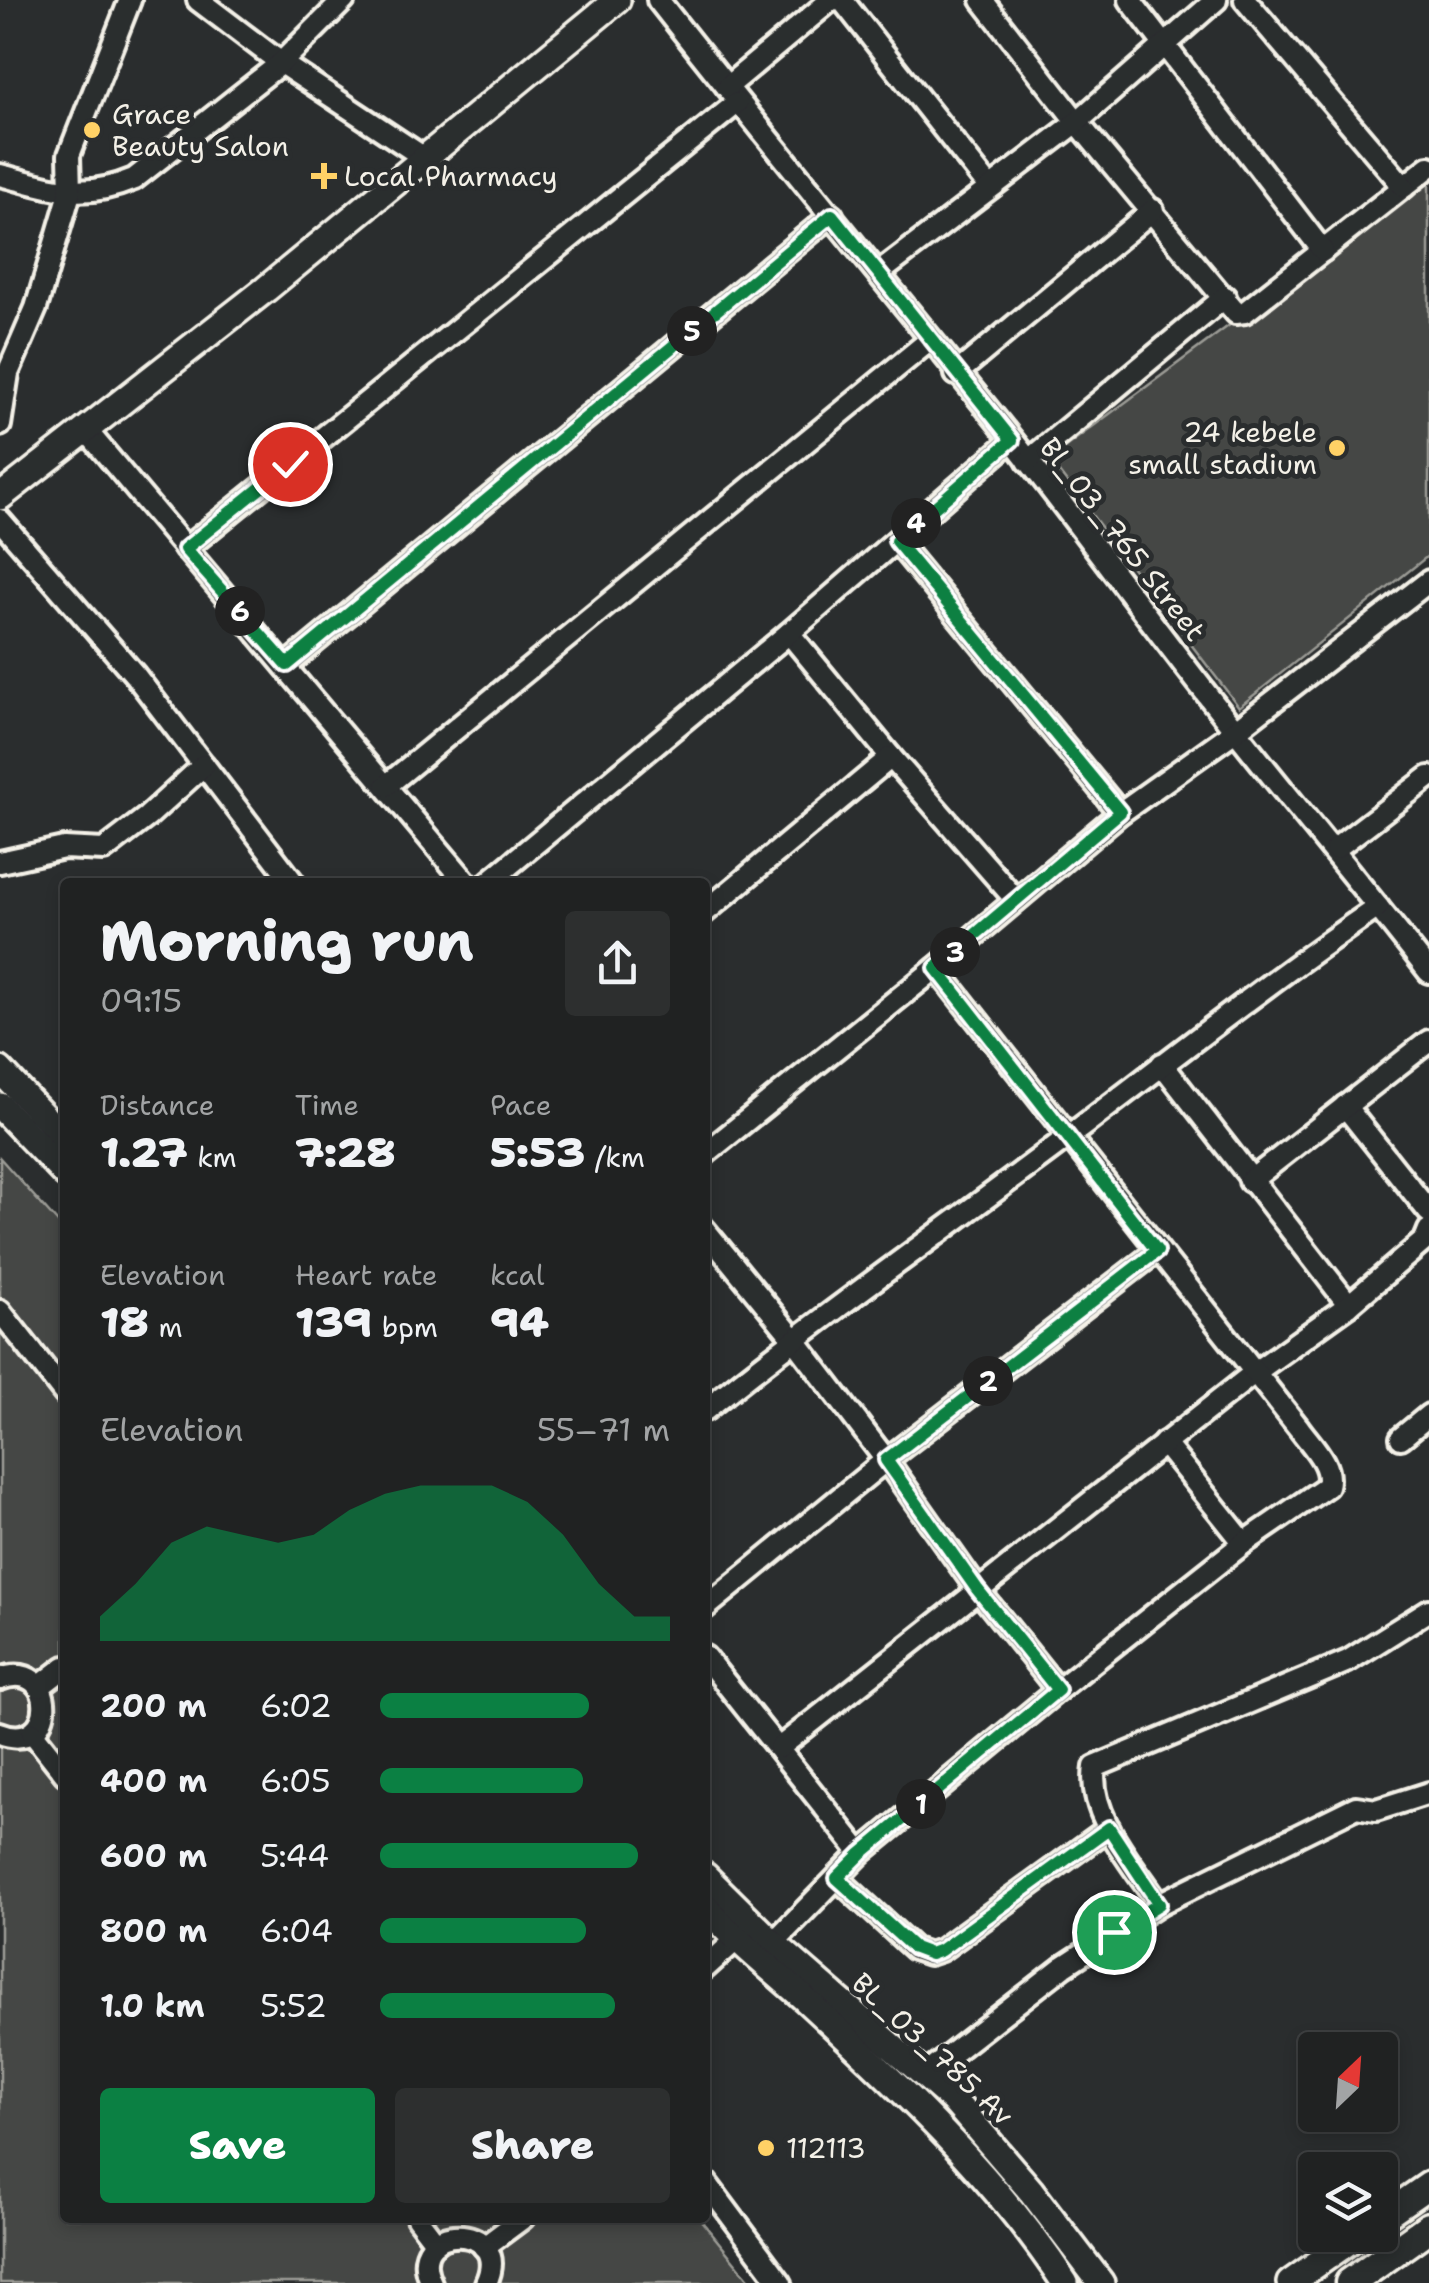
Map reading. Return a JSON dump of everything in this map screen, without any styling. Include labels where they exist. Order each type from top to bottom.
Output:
[{"type":"highway","points":[[1350,2283],[1429,2228]]},
{"type":"main road","points":[[0,497],[426,159],[617,0]]},
{"type":"main road","points":[[0,1070],[60,1134]]},
{"type":"main road","points":[[0,1106],[60,1169]]},
{"type":"main road","name":"BL_03_785 Av","points":[[710,1881],[773,1943],[952,2100],[1101,2283]]},
{"type":"main road","name":"BL_03_785 Av","points":[[710,1911],[945,2134],[1009,2207],[1065,2283]]},
{"type":"main road","points":[[1398,2207],[1429,2185]]},
{"type":"main road","points":[[1290,2283],[1334,2252]]},
{"type":"street","points":[[0,424],[8,373],[36,308],[70,193],[69,155],[130,0]]},
{"type":"street","points":[[198,0],[281,63],[426,159]]},
{"type":"street","points":[[0,174],[70,193],[112,188],[134,179],[281,63],[344,0]]},
{"type":"street","name":"Bl_03_765 Street","points":[[658,0],[1012,440],[1236,731],[1427,964]]},
{"type":"street","points":[[185,549],[732,95],[831,0]]},
{"type":"street","points":[[842,0],[990,188]]},
{"type":"street","points":[[982,0],[1077,122],[1236,313],[1245,312],[1429,167]]},
{"type":"street","points":[[1130,0],[1322,252]]},
{"type":"street","points":[[879,273],[1077,122],[1216,0]]},
{"type":"street","points":[[1245,0],[1404,187]]},
{"type":"street","points":[[956,374],[1153,210]]},
{"type":"street","points":[[287,665],[832,215]]},
{"type":"street","points":[[1028,461],[1225,297]]},
{"type":"street","points":[[386,786],[930,340]]},
{"type":"street","points":[[86,430],[463,878]]},
{"type":"street","points":[[494,878],[789,633],[1012,440]]},
{"type":"street","points":[[0,520],[135,675],[290,878]]},
{"type":"street","points":[[896,541],[1120,812]]},
{"type":"street","points":[[710,1150],[936,968],[1120,812],[1236,731],[1429,581]]},
{"type":"street","points":[[789,633],[1016,900]]},
{"type":"street","points":[[710,908],[891,757]]},
{"type":"street","points":[[0,862],[64,848],[104,850],[148,817],[204,765]]},
{"type":"street","points":[[1334,849],[1429,777]]},
{"type":"street","points":[[710,1406],[1270,980],[1378,907]]},
{"type":"street","points":[[773,1943],[861,1854],[1058,1690],[1329,1481],[1328,1468],[936,968]]},
{"type":"street","points":[[1250,1181],[1429,1041]]},
{"type":"street","points":[[1162,1064],[1348,1305]]},
{"type":"street","points":[[1345,1106],[1429,1212]]},
{"type":"street","points":[[710,1236],[794,1339],[977,1589],[1058,1690]]},
{"type":"street","points":[[779,1748],[1254,1372],[1348,1305],[1428,1238]]},
{"type":"street","points":[[710,1604],[886,1460],[1157,1251]]},
{"type":"street","points":[[0,1310],[60,1388]]},
{"type":"street","points":[[1401,1438],[1429,1415]]},
{"type":"street","points":[[1164,1443],[1244,1543]]},
{"type":"street","points":[[1159,1904],[1109,1828],[1092,1788],[1095,1767],[1348,1661],[1429,1610]]},
{"type":"street","points":[[710,1663],[861,1854]]},
{"type":"street","points":[[39,1687],[60,1671]]},
{"type":"street","points":[[0,1679],[22,1676],[39,1687],[46,1706],[32,1732],[15,1737],[0,1733]]},
{"type":"street","points":[[32,1732],[60,1768]]},
{"type":"street","points":[[923,2076],[1064,1966],[1159,1904],[1356,1807],[1376,1810],[1429,1793]]},
{"type":"street","points":[[837,1878],[914,1948],[930,1954],[941,1950],[1109,1828]]},
{"type":"street","points":[[710,1963],[736,1940]]},
{"type":"street","points":[[710,2188],[781,2283]]},
{"type":"street","points":[[422,2223],[436,2243]]},
{"type":"street","points":[[484,2247],[516,2223]]},
{"type":"street","points":[[431,2283],[426,2259],[436,2243],[452,2234],[461,2234],[484,2247],[491,2268],[486,2283]]},
{"type":"shaded area","points":[[1429,177],[1429,555],[1239,707],[1049,459]]},
{"type":"shaded area","points":[[0,1158],[60,1225],[60,2223],[703,2223],[752,2283],[0,2283]]},
{"type":"place","name":"Grace Beauty Salon","points":[[92,130]]},
{"type":"place","name":"Local Pharmacy","points":[[324,176]]},
{"type":"place","name":"24 kebele small stadium","points":[[1337,448]]},
{"type":"place","name":"112113","points":[[766,2148]]},
{"type":"route","points":[[290,464],[185,549],[287,665],[832,215],[1012,440],[896,541],[1120,812],[936,968],[1157,1251],[886,1460],[977,1589],[1058,1690],[837,1878],[914,1948],[930,1954],[941,1950],[1109,1828],[1159,1904],[1114,1932]]}]
